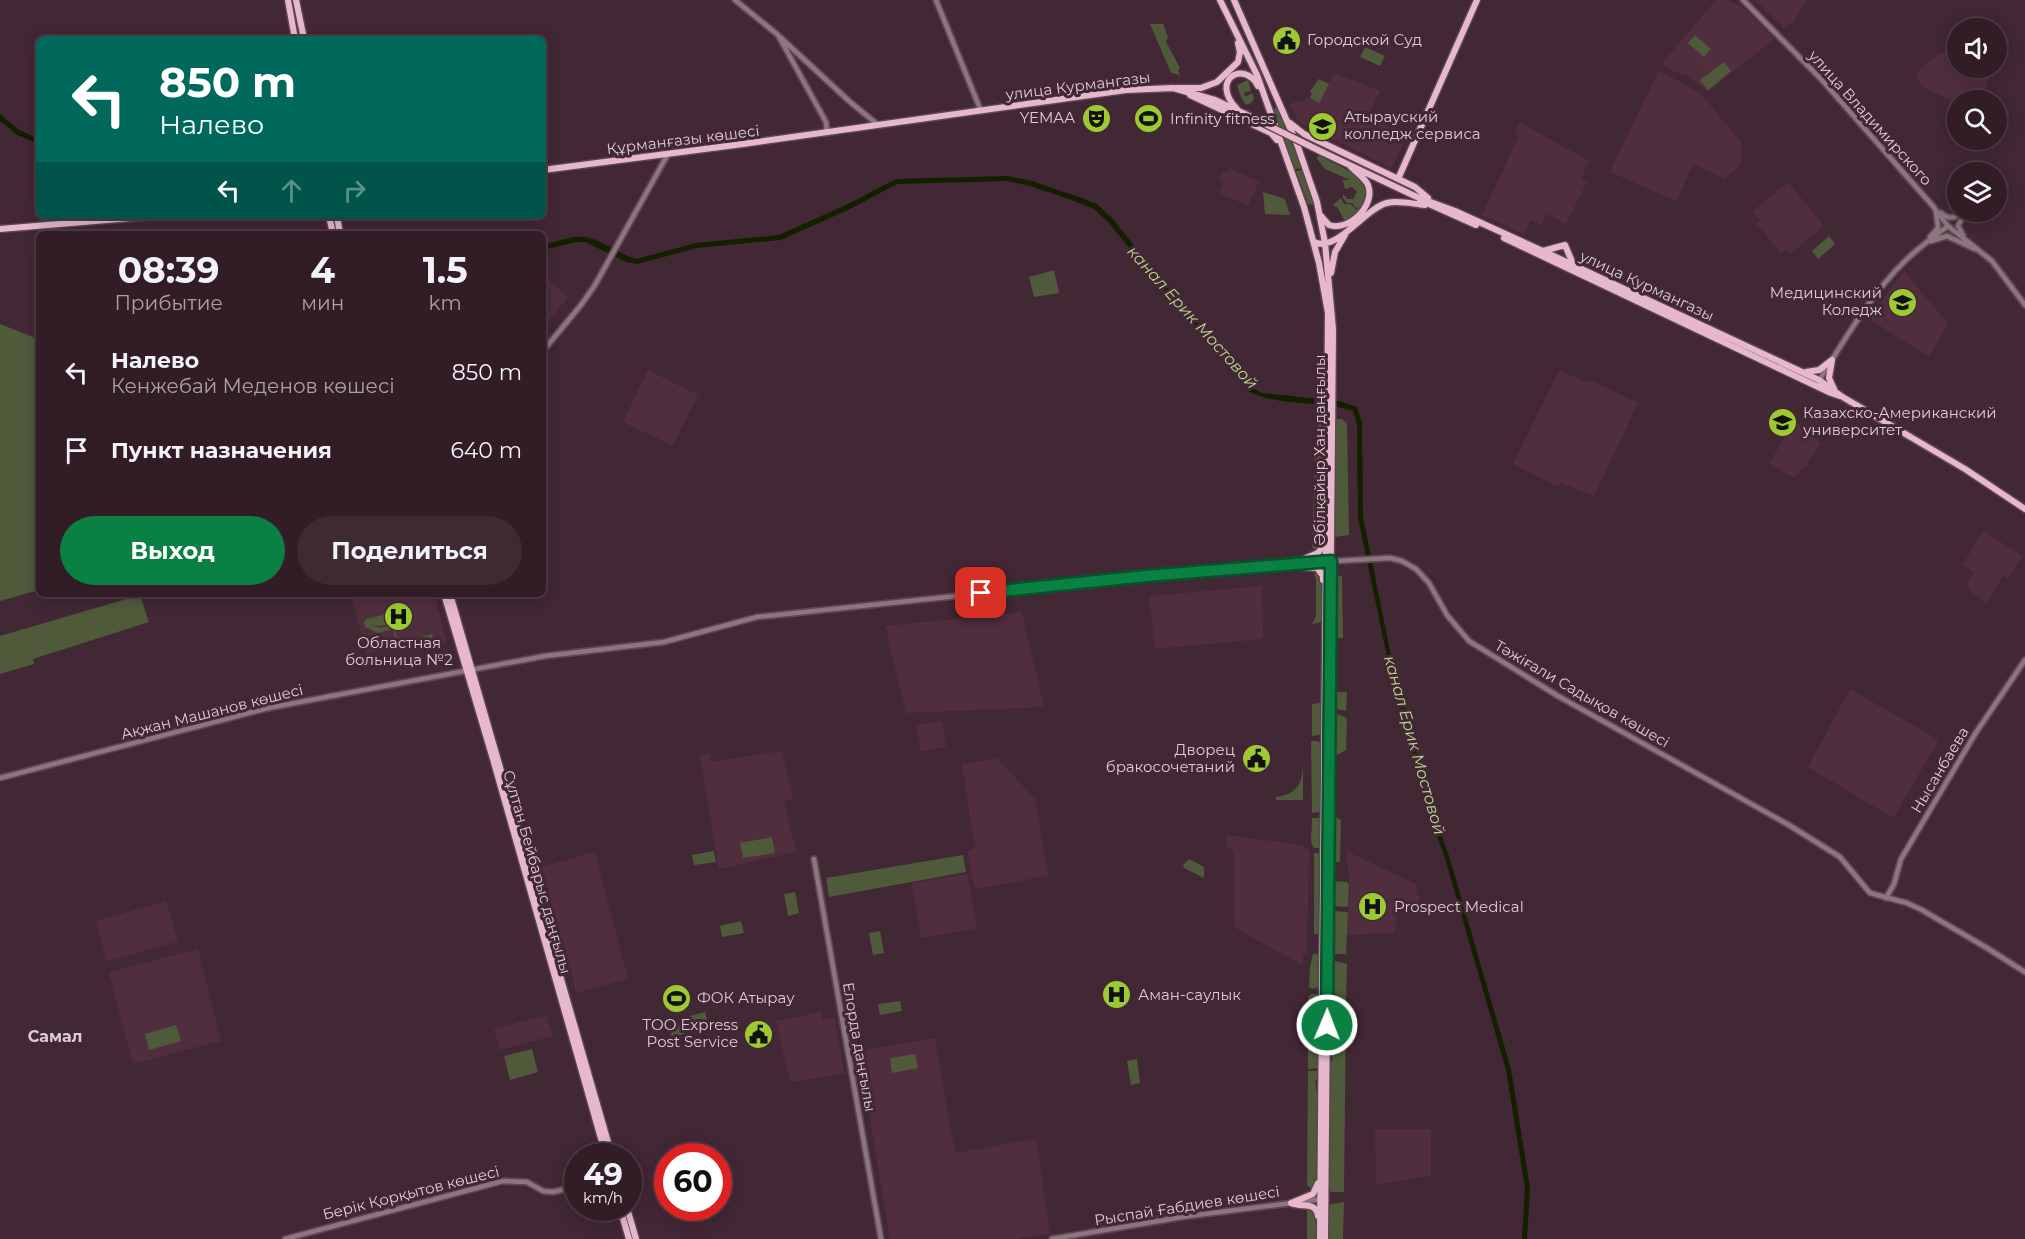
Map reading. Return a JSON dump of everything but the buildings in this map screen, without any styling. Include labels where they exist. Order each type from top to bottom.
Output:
[{"type":"main road","points":[[288,0],[294,36]]},
{"type":"main road","points":[[296,0],[303,36]]},
{"type":"main road","points":[[1220,0],[1257,75],[1268,110]]},
{"type":"main road","name":"Әбілқайыр Хан даңғылы","points":[[1234,0],[1284,116],[1320,213],[1333,321],[1329,391]]},
{"type":"main road","points":[[1398,179],[1477,0]]},
{"type":"main road","points":[[1173,88],[1207,87],[1230,71],[1240,57],[1233,28]]},
{"type":"main road","points":[[1244,49],[1248,50],[1253,45]]},
{"type":"main road","points":[[1242,113],[1228,99],[1226,88],[1231,77],[1240,74],[1251,76],[1255,80],[1268,110]]},
{"type":"main road","name":"улица Курмангазы","points":[[827,133],[1126,90],[1173,88],[1215,100],[1430,203],[1834,389],[1841,396]]},
{"type":"main road","points":[[1182,91],[1271,133],[1281,146]]},
{"type":"main road","name":"Әбілқайыр Хан даңғылы","points":[[1268,110],[1304,207],[1314,242],[1328,313],[1329,561],[1323,1239]]},
{"type":"main road","points":[[1284,116],[1293,127],[1304,134],[1414,187],[1430,203]]},
{"type":"main road","name":"Құрманғазы көшесі","points":[[546,170],[827,133]]},
{"type":"main road","points":[[1320,213],[1329,225],[1340,227],[1350,223],[1367,204],[1370,194],[1368,186],[1347,163]]},
{"type":"main road","points":[[1304,207],[1313,208],[1317,202]]},
{"type":"main road","points":[[1314,242],[1325,243],[1348,231],[1374,209],[1388,202],[1430,203]]},
{"type":"main road","points":[[0,229],[118,219]]},
{"type":"main road","points":[[1329,283],[1335,252],[1348,231]]},
{"type":"main road","name":"улица Курмангазы","points":[[1523,244],[1574,265],[1802,372],[1965,469],[2025,509]]},
{"type":"main road","points":[[1543,251],[1565,245],[1574,265]]},
{"type":"main road","points":[[1802,372],[1819,370],[1832,360]]},
{"type":"main road","points":[[1832,360],[1829,378],[1834,389]]},
{"type":"main road","name":"Әбілқайыр Хан даңғылы","points":[[1323,1239],[1321,1168],[1329,412]]},
{"type":"main road","points":[[1326,607],[1323,595],[1323,576],[1320,570],[1304,567],[1299,562],[1304,558],[1315,556],[1322,548],[1327,518]]},
{"type":"main road","name":"Сұлтан Бейбарыс даңғылы","points":[[445,597],[470,669]]},
{"type":"main road","name":"Сұлтан Бейбарыс даңғылы","points":[[451,597],[608,1143]]},
{"type":"main road","name":"Сұлтан Бейбарыс даңғылы","points":[[489,735],[602,1143]]},
{"type":"main road","points":[[1291,1203],[1315,1192],[1321,1168]]},
{"type":"main road","points":[[1291,1203],[1312,1206],[1316,1209],[1321,1231]]},
{"type":"main road","points":[[624,1221],[629,1239]]},
{"type":"main road","points":[[631,1221],[636,1239]]},
{"type":"street","points":[[735,0],[778,35],[849,102],[877,124]]},
{"type":"street","points":[[936,0],[981,111]]},
{"type":"street","name":"улица Владимирского","points":[[1743,0],[1822,80],[1948,226],[1992,261],[2025,305]]},
{"type":"street","points":[[778,35],[826,122],[827,133]]},
{"type":"street","points":[[546,347],[581,305],[608,262],[668,154]]},
{"type":"street","points":[[1927,242],[1938,228],[1935,209]]},
{"type":"street","points":[[1935,209],[1946,218],[1952,218],[1965,212],[1958,226],[1960,232],[1978,249]]},
{"type":"street","points":[[1818,382],[1885,283],[1903,263],[1948,226]]},
{"type":"street","points":[[1927,242],[1947,236],[1971,249],[1978,249]]},
{"type":"street","name":"Тәжіғали Садықов көшесі","points":[[1299,562],[1390,558],[1402,561],[1416,569],[1429,583],[1447,615],[1469,641],[1558,696],[1789,825],[1838,856],[1870,893],[1907,903],[1922,910],[2025,972]]},
{"type":"street","name":"Ақжан Машанов көшесі","points":[[0,778],[268,708],[545,656],[664,642],[757,617],[1299,562]]},
{"type":"street","name":"Нысанбаева","points":[[1886,898],[1894,884],[1901,859],[1975,734],[2025,660]]},
{"type":"street","name":"Елорда даңғылы","points":[[814,859],[881,1239]]},
{"type":"street","name":"Берік Қорқытов көшесі","points":[[285,1239],[502,1181],[527,1182],[543,1191],[564,1189]]},
{"type":"street","name":"Рыспай Ғабдиев көшесі","points":[[1052,1239],[1188,1216],[1323,1199]]},
{"type":"shaded area","points":[[1716,0],[1728,0],[1744,8],[1774,39],[1708,92],[1686,74],[1684,76],[1678,71],[1676,73],[1662,63]]},
{"type":"shaded area","points":[[1756,0],[1807,0],[1793,22],[1784,28]]},
{"type":"shaded area","points":[[1150,24],[1163,24],[1168,37],[1166,42],[1180,68],[1178,70],[1180,75],[1171,73]]},
{"type":"shaded area","points":[[1695,35],[1711,49],[1704,57],[1688,43]]},
{"type":"shaded area","points":[[1365,47],[1385,56],[1380,66],[1360,57]]},
{"type":"shaded area","points":[[1947,51],[1947,78],[1990,78],[1984,90],[1947,90],[1947,99],[1922,86],[1915,74],[1940,53]]},
{"type":"shaded area","points":[[1724,62],[1731,71],[1708,90],[1700,80]]},
{"type":"shaded area","points":[[1659,70],[1701,94],[1741,142],[1741,164],[1725,179],[1693,164],[1676,201],[1610,172]]},
{"type":"shaded area","points":[[1334,73],[1380,91],[1369,114],[1406,136],[1392,168],[1298,122],[1290,104],[1309,98],[1319,79],[1329,84]]},
{"type":"shaded area","points":[[1319,79],[1329,84],[1319,103],[1310,98],[1312,94],[1310,91]]},
{"type":"shaded area","points":[[1248,80],[1251,91],[1245,92],[1244,95],[1252,93],[1254,98],[1246,105],[1237,85]]},
{"type":"shaded area","points":[[1277,108],[1303,168],[1295,169],[1273,109]]},
{"type":"shaded area","points":[[1519,122],[1589,161],[1581,179],[1587,182],[1566,224],[1547,214],[1541,225],[1531,220],[1524,234],[1482,215],[1519,136],[1515,134]]},
{"type":"shaded area","points":[[1318,155],[1354,175],[1363,182],[1367,190],[1366,199],[1359,210],[1345,222],[1338,208],[1333,205],[1341,198],[1344,204],[1351,204],[1356,210],[1358,207],[1356,208],[1352,203],[1347,203],[1343,194],[1347,199],[1353,199],[1357,192],[1352,187],[1345,189],[1343,180],[1350,180],[1325,169],[1317,159]]},
{"type":"shaded area","points":[[1230,168],[1259,182],[1248,205],[1219,194],[1223,184],[1219,179],[1223,172]]},
{"type":"shaded area","points":[[1304,170],[1315,204],[1312,205],[1308,204],[1296,171]]},
{"type":"shaded area","points":[[1788,182],[1824,226],[1790,254],[1786,249],[1781,253],[1756,223],[1760,220],[1753,211]]},
{"type":"shaded area","points":[[1263,192],[1285,199],[1290,215],[1265,214]]},
{"type":"shaded area","points":[[1829,236],[1835,244],[1818,259],[1812,251]]},
{"type":"shaded area","points":[[1054,270],[1059,293],[1034,297],[1029,277]]},
{"type":"shaded area","points":[[1904,271],[1948,324],[1929,357],[1868,318]]},
{"type":"shaded area","points":[[546,280],[568,297],[546,324]]},
{"type":"shaded area","points":[[0,324],[36,338],[36,591],[0,601]]},
{"type":"shaded area","points":[[648,370],[698,395],[673,446],[623,422]]},
{"type":"shaded area","points":[[1559,370],[1588,383],[1590,380],[1638,403],[1594,496],[1561,483],[1558,487],[1513,464]]},
{"type":"shaded area","points":[[1324,411],[1321,545],[1318,550],[1312,548],[1316,430]]},
{"type":"shaded area","points":[[1335,419],[1342,419],[1347,424],[1349,535],[1335,537]]},
{"type":"shaded area","points":[[1794,423],[1804,426],[1804,431],[1821,443],[1808,462],[1809,465],[1805,466],[1794,478],[1769,463]]},
{"type":"shaded area","points":[[1983,531],[2023,556],[2008,579],[2003,576],[1987,603],[1970,591],[1967,582],[1974,573],[1963,564]]},
{"type":"shaded area","points":[[1319,573],[1321,576],[1321,622],[1312,624],[1316,616],[1314,574]]},
{"type":"shaded area","points":[[1334,576],[1342,576],[1343,638],[1336,638],[1333,635]]},
{"type":"shaded area","points":[[1262,586],[1263,639],[1155,649],[1149,596]]},
{"type":"shaded area","points":[[133,597],[141,597],[149,622],[33,659],[34,664],[0,674],[0,636]]},
{"type":"shaded area","name":"Областная больница №2","points":[[352,597],[435,597],[446,638],[444,644],[366,653]]},
{"type":"shaded area","points":[[1022,612],[1044,707],[906,713],[885,626]]},
{"type":"shaded area","points":[[386,614],[392,618],[394,623],[371,625],[380,628],[394,624],[396,636],[402,639],[395,637],[393,629],[378,633],[370,627],[369,629],[365,627],[366,619]]},
{"type":"shaded area","points":[[432,634],[435,645],[411,648],[409,640]]},
{"type":"shaded area","points":[[1850,689],[1939,740],[1893,818],[1808,767]]},
{"type":"shaded area","points":[[1333,692],[1347,692],[1346,711],[1333,708]]},
{"type":"shaded area","points":[[1320,703],[1322,732],[1312,736],[1312,704]]},
{"type":"shaded area","points":[[1332,713],[1345,717],[1347,720],[1346,750],[1332,758]]},
{"type":"shaded area","points":[[942,721],[946,747],[920,751],[916,725]]},
{"type":"shaded area","points":[[1311,741],[1318,741],[1321,744],[1321,812],[1312,813]]},
{"type":"shaded area","points":[[782,751],[793,799],[784,802],[796,852],[719,869],[700,755],[709,754],[711,762]]},
{"type":"shaded area","points":[[997,758],[1035,799],[1048,876],[974,889],[967,851],[975,849],[962,764]]},
{"type":"shaded area","points":[[1303,766],[1303,800],[1276,800],[1276,797],[1289,794],[1297,788]]},
{"type":"shaded area","points":[[1332,815],[1341,820],[1340,862],[1332,862]]},
{"type":"shaded area","points":[[1312,818],[1319,818],[1321,821],[1319,848],[1314,848],[1311,842]]},
{"type":"shaded area","points":[[1227,835],[1303,845],[1304,849],[1309,849],[1307,954],[1303,954],[1302,965],[1234,927],[1234,851],[1225,846]]},
{"type":"shaded area","points":[[772,837],[775,853],[743,858],[740,843]]},
{"type":"shaded area","points":[[714,851],[716,862],[694,865],[692,855]]},
{"type":"shaded area","points":[[1346,851],[1416,884],[1422,914],[1397,904],[1395,933],[1347,935],[1350,883]]},
{"type":"shaded area","points":[[595,852],[628,979],[576,993],[542,867]]},
{"type":"shaded area","points":[[1314,853],[1318,853],[1321,857],[1320,934],[1314,934]]},
{"type":"shaded area","points":[[963,855],[966,872],[829,897],[826,878]]},
{"type":"shaded area","points":[[1189,859],[1204,867],[1204,878],[1184,868],[1183,865]]},
{"type":"shaded area","points":[[967,874],[977,928],[921,938],[912,883]]},
{"type":"shaded area","points":[[1331,881],[1347,882],[1349,885],[1348,907],[1331,906]]},
{"type":"shaded area","points":[[795,892],[799,913],[788,916],[784,894]]},
{"type":"shaded area","points":[[166,901],[178,942],[107,961],[96,921]]},
{"type":"shaded area","points":[[1332,911],[1348,912],[1346,954],[1335,954],[1331,951]]},
{"type":"shaded area","points":[[741,921],[744,933],[722,937],[720,926]]},
{"type":"shaded area","points":[[880,931],[884,953],[873,955],[869,933]]},
{"type":"shaded area","points":[[198,949],[221,1041],[133,1064],[109,972]]},
{"type":"shaded area","points":[[1313,954],[1320,957],[1320,987],[1312,989],[1309,987]]},
{"type":"shaded area","points":[[1335,961],[1347,964],[1346,1005],[1333,1005],[1329,1002],[1330,965]]},
{"type":"shaded area","points":[[1311,994],[1318,994],[1320,997],[1320,1036],[1317,1038],[1308,1038],[1308,997]]},
{"type":"shaded area","points":[[900,1001],[902,1011],[880,1015],[878,1004]]},
{"type":"shaded area","points":[[1346,1011],[1344,1192],[1328,1190],[1329,1069],[1332,1060],[1330,1012]]},
{"type":"shaded area","points":[[705,1012],[709,1027],[672,1037],[669,1028],[688,1023],[687,1017]]},
{"type":"shaded area","points":[[821,1012],[823,1020],[835,1018],[844,1074],[790,1082],[776,1021]]},
{"type":"shaded area","points":[[546,1015],[553,1036],[500,1050],[494,1029]]},
{"type":"shaded area","points":[[176,1025],[181,1041],[149,1050],[145,1034]]},
{"type":"shaded area","points":[[935,1038],[955,1153],[1036,1139],[1050,1233],[1017,1239],[890,1239],[859,1051]]},
{"type":"shaded area","points":[[1308,1043],[1319,1044],[1319,1068],[1308,1069]]},
{"type":"shaded area","points":[[532,1049],[538,1072],[510,1080],[504,1056]]},
{"type":"shaded area","points":[[915,1054],[918,1068],[892,1073],[890,1058]]},
{"type":"shaded area","points":[[1137,1059],[1140,1083],[1131,1085],[1127,1061]]},
{"type":"shaded area","points":[[1308,1071],[1319,1071],[1315,1081],[1318,1100],[1318,1167],[1314,1191],[1307,1185]]},
{"type":"shaded area","points":[[1375,1129],[1431,1129],[1431,1176],[1376,1185]]},
{"type":"shaded area","points":[[1344,1202],[1343,1239],[1328,1239],[1328,1207],[1331,1204]]},
{"type":"shaded area","points":[[1307,1208],[1315,1212],[1317,1239],[1307,1239]]},
{"type":"water","points":[[0,114],[19,130],[36,138],[36,143],[17,135],[0,121]]},
{"type":"water","name":"канал Ерик Мостовой","points":[[1007,176],[1032,181],[1097,204],[1111,217],[1251,387],[1262,393],[1339,401],[1357,407],[1362,423],[1363,517],[1390,651],[1429,801],[1449,856],[1511,1069],[1530,1188],[1527,1239],[1522,1239],[1525,1188],[1506,1070],[1445,858],[1425,802],[1386,652],[1358,518],[1357,424],[1353,411],[1327,405],[1273,399],[1248,391],[1107,221],[1094,209],[1030,186],[1006,181],[897,184],[850,209],[781,240],[697,248],[637,264],[626,262],[585,242],[546,249],[546,244],[569,238],[585,237],[637,259],[696,243],[779,235],[848,204],[896,179]]},
{"type":"place","name":"Городской Суд","points":[[1286,40]]},
{"type":"place","name":"YEMAA","points":[[1096,118]]},
{"type":"place","name":"Infinity fitness","points":[[1149,119]]},
{"type":"place","name":"Атырауский колледж сервиса","points":[[1323,126]]},
{"type":"place","name":"Медицинский Коледж","points":[[1903,302]]},
{"type":"place","name":"Казахско-Американский университет","points":[[1782,422]]},
{"type":"place","name":"Областная больница №2","points":[[399,616]]},
{"type":"place","name":"Дворец бракосочетаний","points":[[1256,759]]},
{"type":"place","name":"Prospect Medical","points":[[1373,907]]},
{"type":"place","name":"Аман-саулык","points":[[1117,995]]},
{"type":"place","name":"ФОК Атырау","points":[[676,998]]},
{"type":"place","name":"ТОО Express Post Service","points":[[759,1034]]},
{"type":"district","name":"Самал","points":[[55,1036]]},
{"type":"route","points":[[981,593],[1299,562],[1331,561],[1327,1025]]}]
